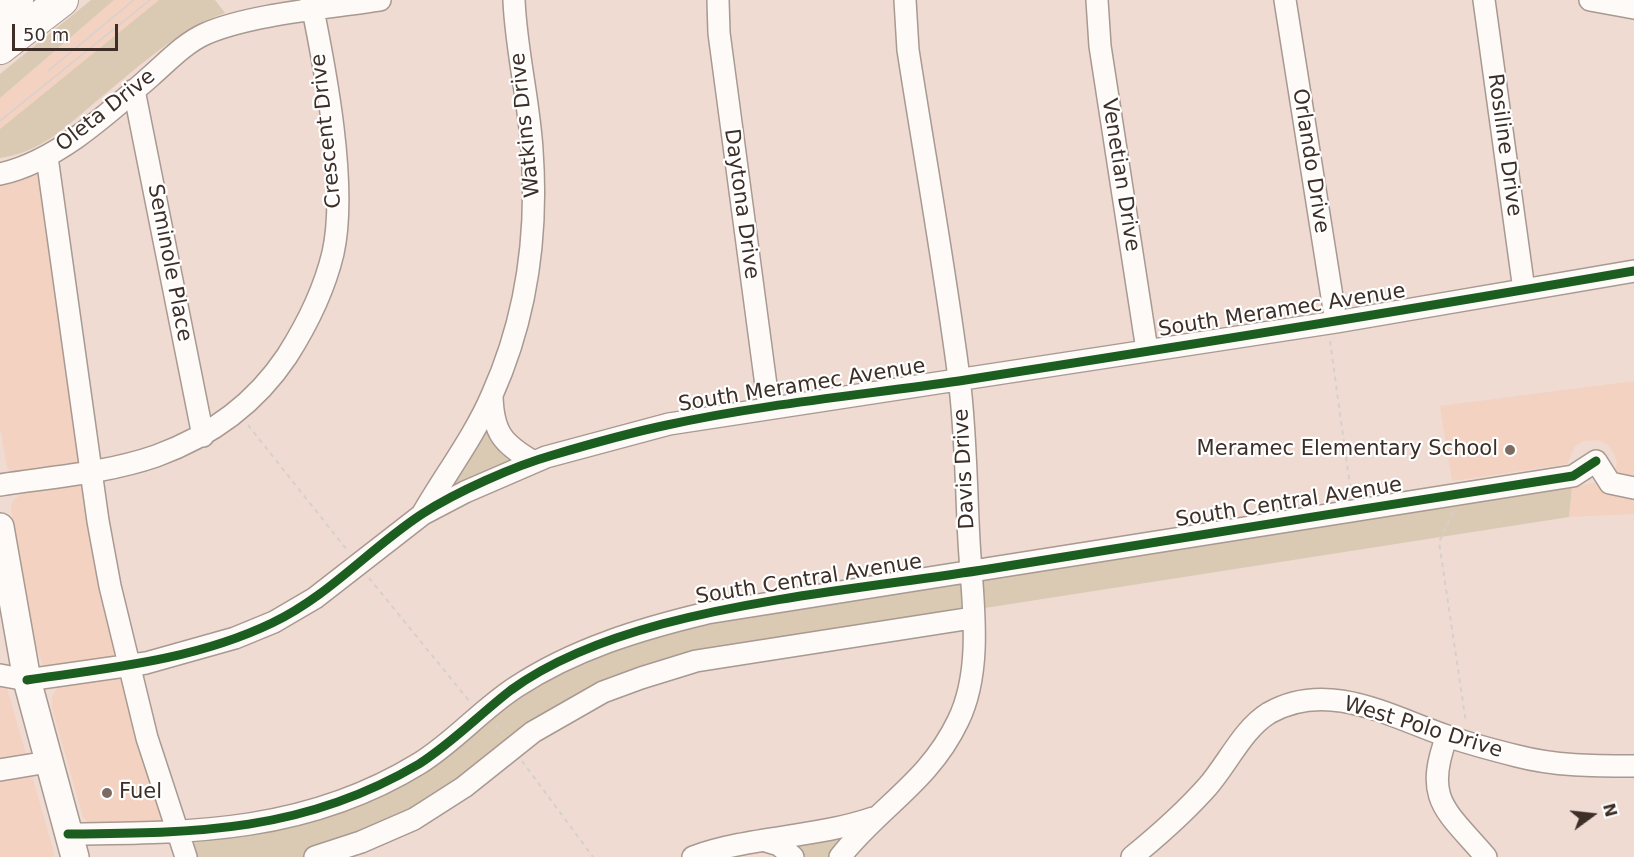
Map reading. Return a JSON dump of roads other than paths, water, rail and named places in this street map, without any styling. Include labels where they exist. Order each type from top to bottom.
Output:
[{"type":"highway","points":[[0,13],[17,0]]},
{"type":"highway","points":[[0,48],[62,0]]},
{"type":"main road","points":[[0,527],[27,680],[71,845]]},
{"type":"street","name":"Oleta Drive","points":[[0,174],[25,167],[47,157],[134,90],[187,45],[204,34],[312,5],[380,0]]},
{"type":"street","points":[[497,0],[515,23]]},
{"type":"street","name":"Watkins Drive","points":[[423,514],[492,396],[518,321],[530,268],[535,205],[532,147],[515,23],[514,0]]},
{"type":"street","name":"Daytona Drive","points":[[718,0],[719,33],[769,408]]},
{"type":"street","name":"Davis Drive","points":[[840,857],[876,817],[903,796],[925,773],[959,720],[972,670],[971,572],[960,381],[908,50],[905,0]]},
{"type":"street","name":"Venetian Drive","points":[[1097,0],[1100,46],[1147,350]]},
{"type":"street","name":"Orlando Drive","points":[[1285,0],[1332,323]]},
{"type":"street","name":"Rosiline Drive","points":[[1484,0],[1524,290]]},
{"type":"street","points":[[1590,0],[1634,8]]},
{"type":"street","name":"Crescent Drive","points":[[0,485],[90,471],[157,456],[203,436],[238,411],[268,384],[309,321],[333,251],[336,173],[312,5]]},
{"type":"street","name":"Seminole Place","points":[[134,90],[203,436]]},
{"type":"street","points":[[47,157],[90,471],[110,586],[147,738],[186,857]]},
{"type":"street","name":"South Meramec Avenue","points":[[0,675],[27,680],[129,666],[191,652],[236,638],[274,622],[315,598],[423,514],[534,462],[669,424],[1332,323],[1634,271]]},
{"type":"street","points":[[492,396],[493,419],[502,438],[515,451],[534,462]]},
{"type":"street","name":"South Central Avenue","points":[[71,845],[177,831],[224,829],[266,823],[351,797],[420,763],[516,687],[554,665],[624,635],[707,613],[1573,476],[1596,461],[1610,483],[1634,488]]},
{"type":"street","points":[[315,857],[361,842],[414,819],[464,787],[513,747],[567,711],[603,692],[696,661],[972,618]]},
{"type":"street","name":"West Polo Drive","points":[[1132,857],[1158,836],[1209,785],[1256,724],[1268,714],[1302,701],[1346,701],[1447,736],[1519,757],[1558,764],[1634,766]]},
{"type":"street","points":[[1447,736],[1437,764],[1436,788],[1443,807],[1486,857]]},
{"type":"street","points":[[0,770],[48,762]]},
{"type":"street","points":[[693,857],[743,843],[825,831],[876,817]]},
{"type":"street","points":[[766,841],[779,845],[793,857]]},
{"type":"tram line","points":[[48,71],[134,0]]},
{"type":"tram line","points":[[0,121],[150,0]]},
{"type":"place","name":"Meramec Elementary School","points":[[1510,450]]},
{"type":"place","name":"Fuel","points":[[107,793]]}]
